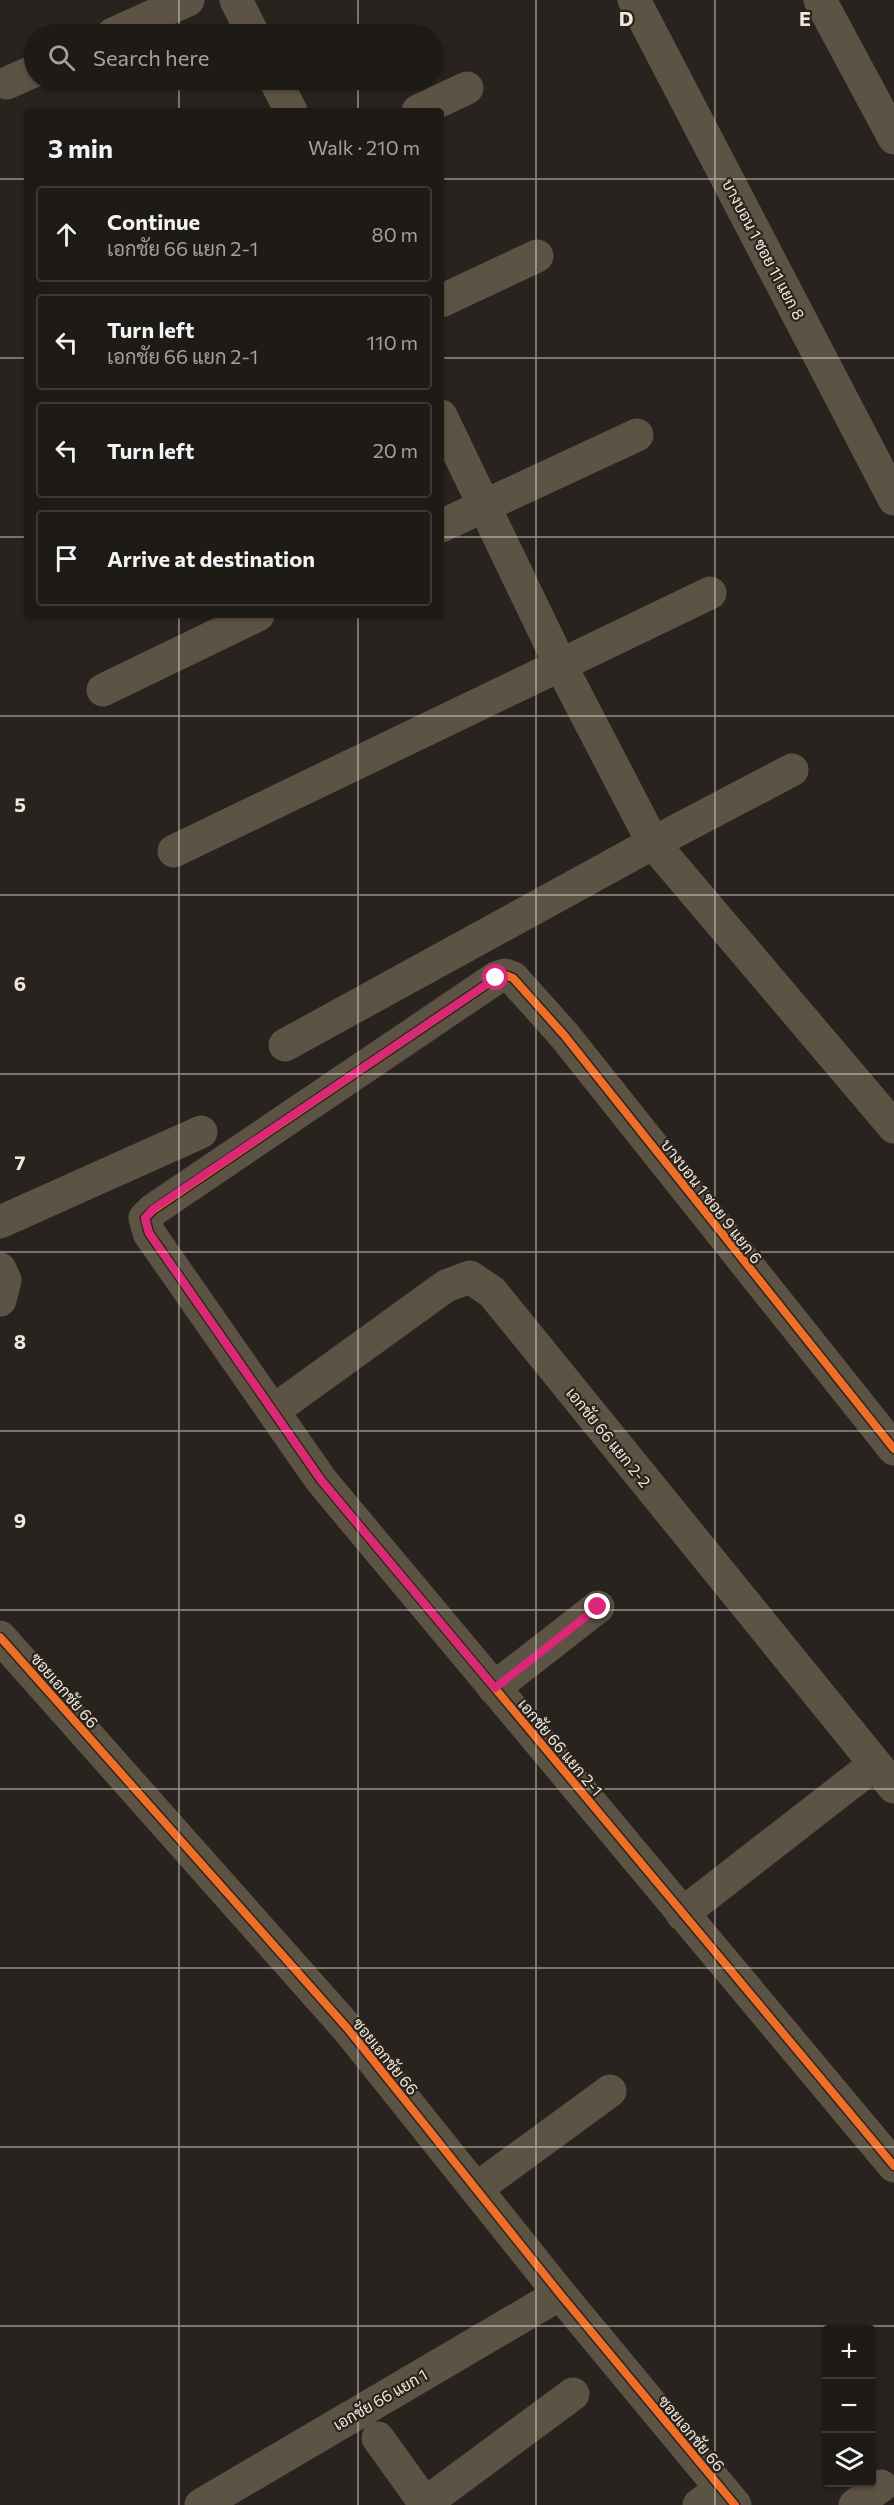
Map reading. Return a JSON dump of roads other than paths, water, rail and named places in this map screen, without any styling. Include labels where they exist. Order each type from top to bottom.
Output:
[{"type":"street","points":[[135,24],[188,0]]},
{"type":"street","points":[[236,0],[248,24]]},
{"type":"street","name":"บางบอน 1 ซอย 11 แยก 8","points":[[634,0],[894,499]]},
{"type":"street","points":[[820,0],[894,138]]},
{"type":"street","points":[[424,108],[467,88]]},
{"type":"street","points":[[280,90],[289,108]]},
{"type":"street","points":[[444,301],[537,256]]},
{"type":"street","points":[[444,422],[560,664],[653,843],[894,1127]]},
{"type":"street","points":[[444,525],[637,435]]},
{"type":"street","points":[[174,851],[710,593]]},
{"type":"street","points":[[103,690],[252,618]]},
{"type":"street","points":[[285,1045],[653,843],[792,770]]},
{"type":"street","name":"เอกชัย 66 แยก 2-1","points":[[505,975],[496,978],[153,1209],[145,1218],[149,1233],[321,1480],[894,2166]]},
{"type":"street","name":"บางบอน 1 ซอย 9 แยก 6","points":[[505,975],[513,978],[564,1035],[894,1449]]},
{"type":"street","points":[[0,1222],[201,1132]]},
{"type":"street","points":[[0,1269],[5,1280],[0,1300]]},
{"type":"street","name":"เอกชัย 66 แยก 2-2","points":[[273,1411],[446,1286],[470,1277],[492,1292],[884,1776]]},
{"type":"street","points":[[495,1688],[598,1607]]},
{"type":"street","name":"ซอยเอกชัย 66","points":[[0,1637],[348,2029],[560,2294],[718,2500]]},
{"type":"street","points":[[682,1914],[884,1776]]},
{"type":"street","points":[[476,2189],[610,2091]]},
{"type":"street","name":"เอกชัย 66 แยก 1","points":[[201,2505],[560,2294]]},
{"type":"street","points":[[378,2438],[425,2505],[573,2394]]},
{"type":"street","points":[[855,2505],[881,2486]]}]
